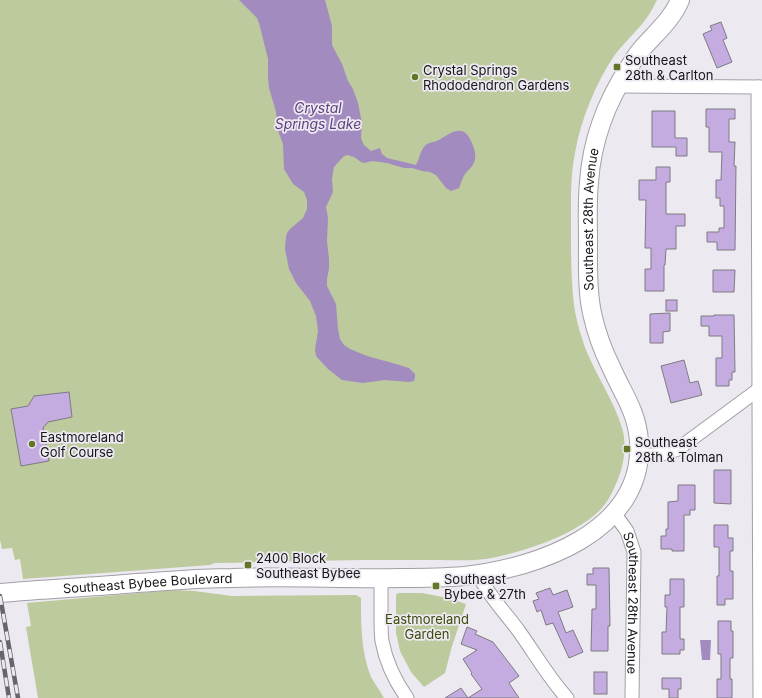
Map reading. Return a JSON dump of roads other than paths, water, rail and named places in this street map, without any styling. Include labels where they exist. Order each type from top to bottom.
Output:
[{"type":"main road","name":"Southeast 28th Avenue","points":[[614,513],[628,493],[634,478],[637,466],[639,442],[630,403],[612,370],[591,311],[589,285],[588,198],[591,163],[600,126],[610,99],[617,86],[638,53],[664,26],[673,14],[680,0]]},
{"type":"main road","name":"Southeast Bybee Boulevard","points":[[0,593],[180,580],[229,578],[445,577],[478,574],[502,570],[544,557],[565,548],[593,532],[605,523],[614,513]]},
{"type":"street","points":[[617,86],[760,87],[760,698]]},
{"type":"street","points":[[638,455],[656,456],[678,449],[761,388]]},
{"type":"street","name":"Southeast 28th Avenue","points":[[614,513],[627,531],[634,552],[632,698]]},
{"type":"street","points":[[478,574],[484,586],[517,628],[566,698]]},
{"type":"street","points":[[381,578],[382,640],[384,651],[393,675],[407,698]]},
{"type":"water","name":"Crystal Springs Lake","points":[[239,0],[325,0],[332,26],[332,45],[342,64],[358,103],[362,123],[362,141],[371,151],[380,148],[382,154],[387,158],[416,165],[421,151],[428,143],[439,140],[452,132],[464,132],[472,143],[475,154],[474,164],[464,176],[459,188],[451,191],[446,188],[436,175],[412,168],[404,168],[387,163],[372,161],[364,163],[347,155],[343,157],[334,167],[332,179],[333,192],[326,207],[328,218],[327,241],[329,259],[327,286],[336,304],[340,339],[344,345],[350,349],[367,356],[409,368],[415,374],[414,381],[385,380],[363,383],[342,380],[328,369],[316,356],[315,350],[318,331],[316,316],[310,301],[296,283],[289,269],[285,249],[287,233],[303,218],[307,209],[307,200],[304,192],[293,184],[284,169],[283,144],[277,128],[276,112],[269,88],[268,59],[259,23],[257,18]]},
{"type":"water","points":[[700,640],[711,640],[710,660],[702,660]]},
{"type":"railway","points":[[0,596],[18,698]]},
{"type":"railway","points":[[0,642],[9,698]]},
{"type":"place","name":"Southeast 28th & Carlton","points":[[617,67]]},
{"type":"place","name":"Crystal Springs Rhododendron Gardens","points":[[415,77]]},
{"type":"place","name":"Eastmoreland Golf Course","points":[[32,444]]},
{"type":"place","name":"Southeast 28th & Tolman","points":[[627,449]]},
{"type":"place","name":"2400 Block Southeast Bybee","points":[[248,565]]},
{"type":"place","name":"Southeast Bybee & 27th","points":[[436,586]]},
{"type":"park label","name":"Eastmoreland Garden","points":[[427,626]]}]
